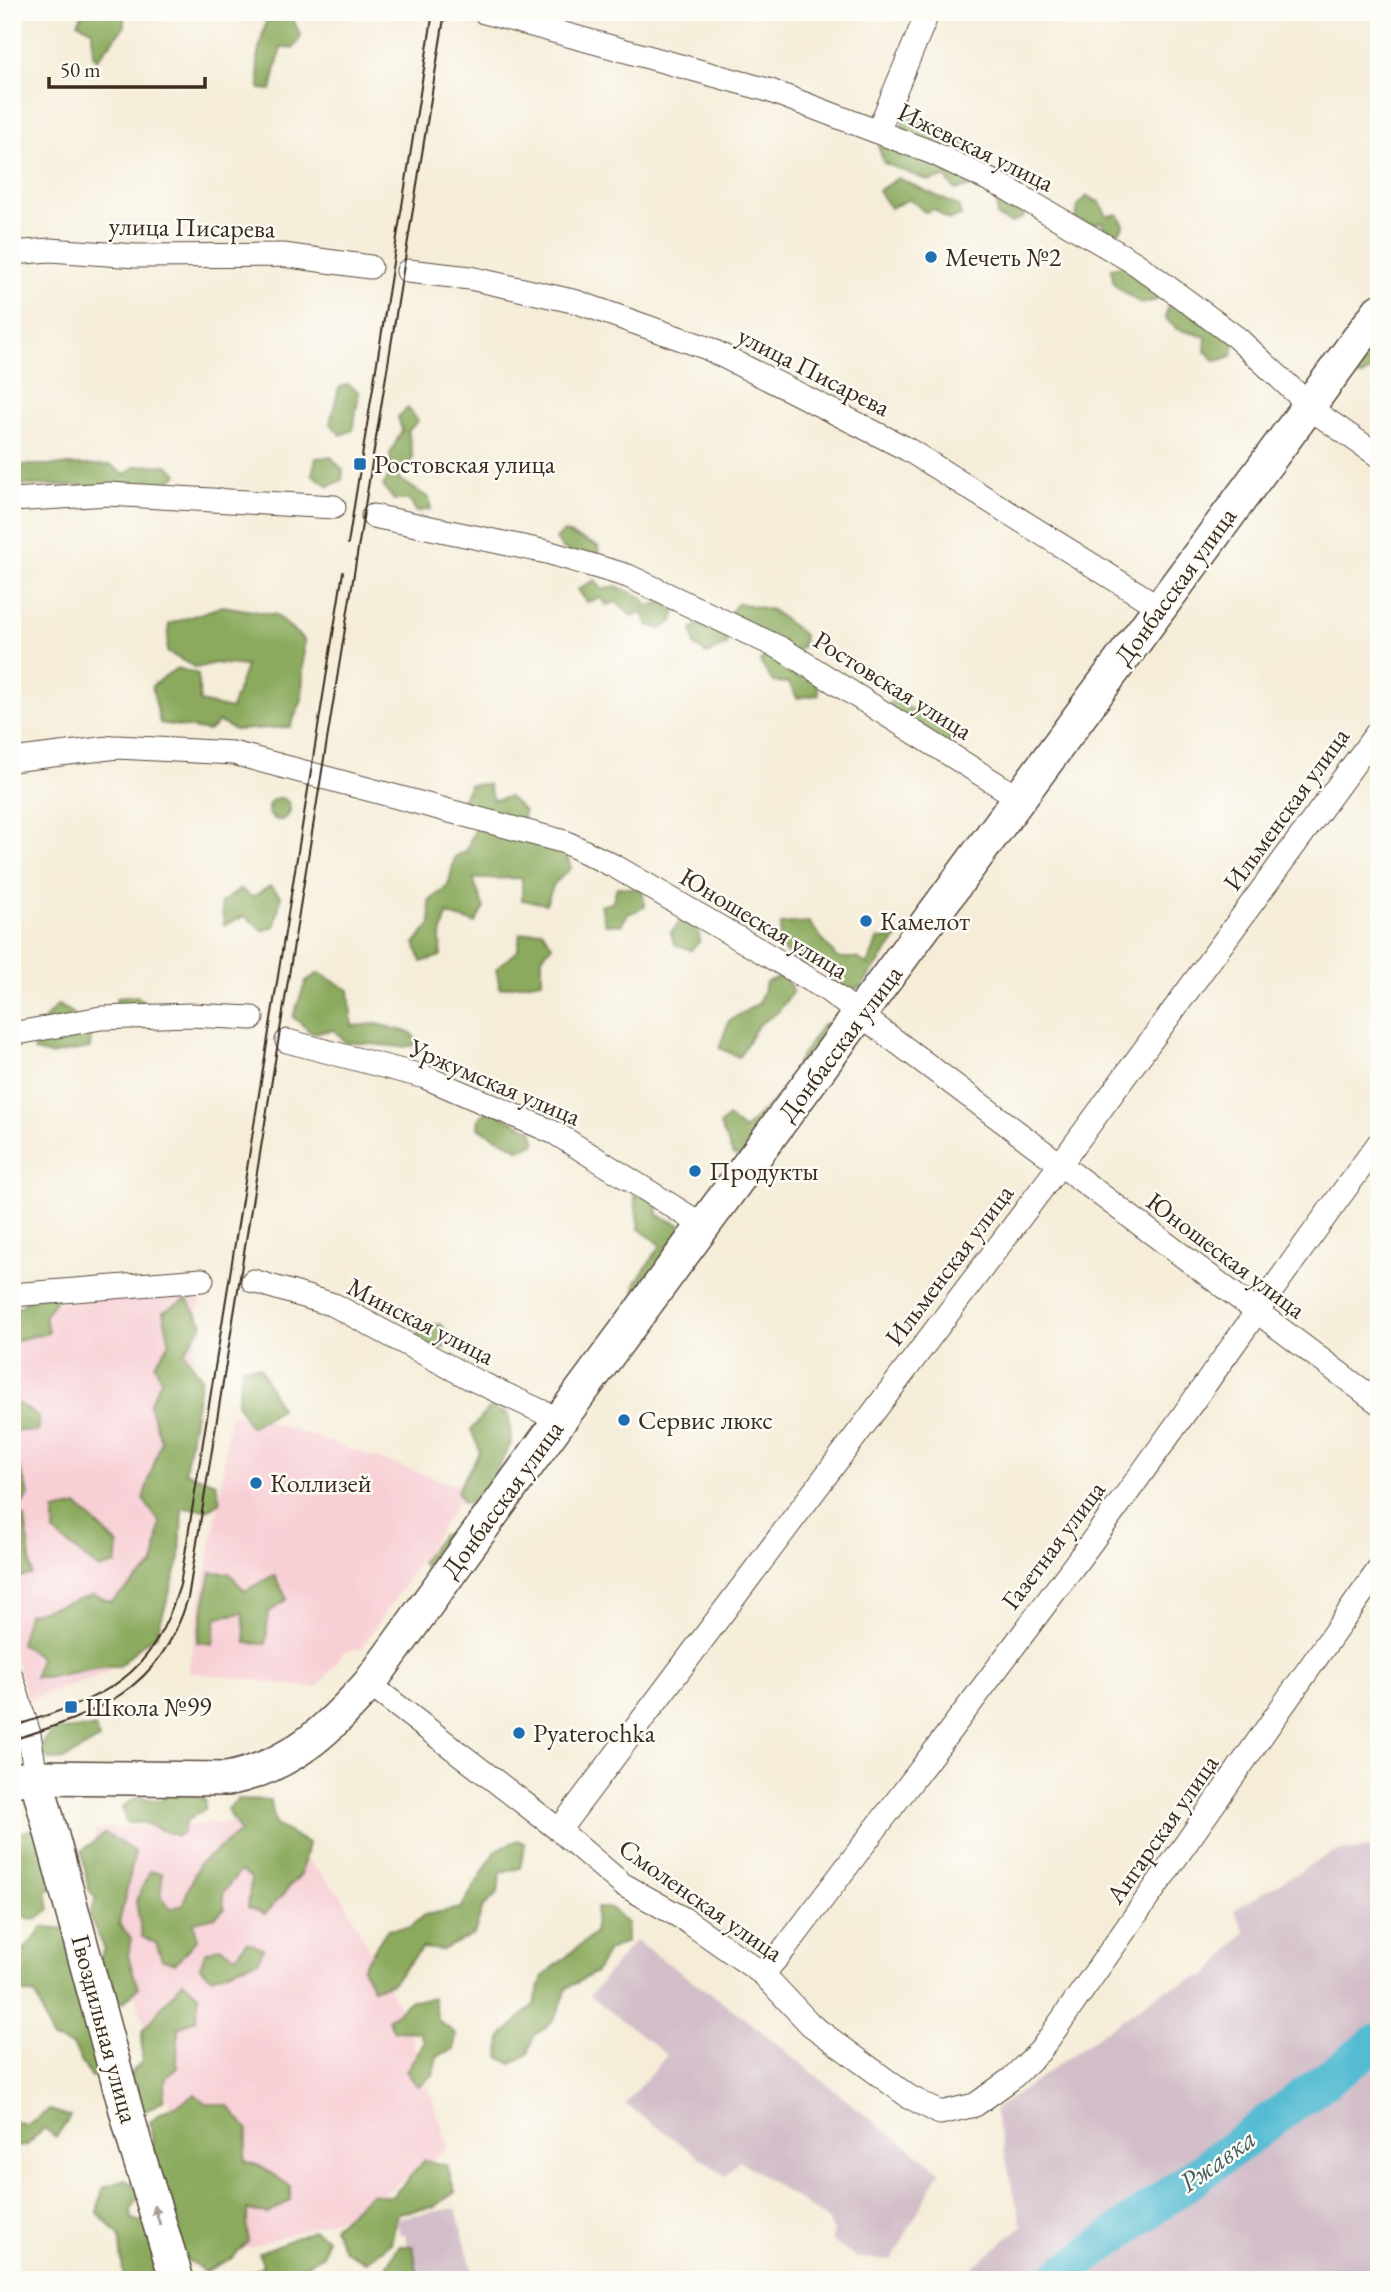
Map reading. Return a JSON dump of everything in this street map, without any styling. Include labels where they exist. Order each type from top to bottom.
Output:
[{"type":"street","name":"Ижевская улица","points":[[484,12],[768,90],[878,131],[1006,188],[1135,263],[1237,338],[1309,405],[1379,456]]},
{"type":"street","points":[[878,131],[929,12]]},
{"type":"street","name":"улица Писарева","points":[[12,253],[50,250],[136,256],[284,255],[370,267]]},
{"type":"street","name":"улица Писарева","points":[[408,271],[470,278],[577,302],[707,348],[906,449],[1159,607]]},
{"type":"street","name":"Донбасская улица","points":[[24,1779],[205,1780],[258,1773],[312,1741],[336,1721],[369,1684],[560,1420],[1379,311]]},
{"type":"street","points":[[12,500],[108,494],[334,507]]},
{"type":"street","name":"Ростовская улица","points":[[373,516],[547,552],[628,576],[782,649],[1019,798]]},
{"type":"street","name":"Ильменская улица","points":[[559,1830],[1059,1166],[1379,730]]},
{"type":"street","name":"Юношеская улица","points":[[12,760],[117,747],[233,753],[565,842],[617,867],[826,989],[1255,1313],[1379,1403]]},
{"type":"street","points":[[12,1034],[101,1018],[190,1015],[252,1018]]},
{"type":"street","name":"Уржумская улица","points":[[287,1041],[425,1077],[543,1128],[704,1226]]},
{"type":"street","name":"Газетная улица","points":[[763,1973],[787,1946],[1110,1516],[1379,1143]]},
{"type":"street","points":[[12,1295],[202,1280]]},
{"type":"street","name":"Минская улица","points":[[253,1281],[334,1305],[470,1378],[560,1420]]},
{"type":"street","name":"Ангарская улица","points":[[975,2105],[1011,2079],[1040,2051],[1379,1569]]},
{"type":"street","points":[[12,1678],[29,1734],[24,1779]]},
{"type":"street","name":"Смоленская улица","points":[[369,1684],[559,1830],[622,1884],[684,1919],[763,1973],[811,2025],[908,2096],[940,2113],[975,2105]]},
{"type":"street","name":"Гвоздильная улица","points":[[24,1779],[177,2280]]},
{"type":"shaded area","points":[[201,1294],[163,1581],[132,1650],[104,1674],[28,1700],[12,1646],[12,1305]]},
{"type":"shaded area","points":[[230,1414],[260,1418],[467,1489],[362,1648],[344,1652],[317,1688],[188,1672],[218,1508]]},
{"type":"shaded area","points":[[260,1821],[283,1835],[342,1896],[404,2017],[449,2148],[355,2213],[217,2258],[90,1851],[96,1829]]},
{"type":"shaded area","points":[[1379,1847],[1379,2280],[957,2280],[1022,2226],[994,2110],[1164,1990],[1209,1974],[1245,1932],[1234,1910],[1333,1852]]},
{"type":"shaded area","points":[[635,1940],[749,2021],[862,2113],[940,2171],[892,2260],[856,2258],[832,2241],[833,2231],[827,2219],[739,2160],[726,2176],[625,2104],[667,2055],[590,1996]]},
{"type":"shaded area","points":[[456,2208],[475,2280],[413,2280],[405,2234],[400,2235],[397,2218]]},
{"type":"green space","points":[[83,12],[124,12],[124,27],[97,60],[93,55],[92,30],[78,23]]},
{"type":"green space","points":[[268,13],[293,19],[301,37],[293,49],[281,47],[271,90],[260,89],[257,58]]},
{"type":"green space","points":[[914,114],[938,124],[945,135],[965,141],[968,152],[960,157],[945,151],[939,141],[932,144],[909,138],[901,122]]},
{"type":"green space","points":[[888,139],[939,163],[945,173],[963,173],[970,187],[955,190],[945,177],[929,181],[884,163],[878,146]]},
{"type":"green space","points":[[898,178],[958,206],[961,216],[948,220],[934,209],[925,212],[910,199],[890,208],[878,191]]},
{"type":"green space","points":[[1087,196],[1099,202],[1107,216],[1118,214],[1124,225],[1114,239],[1104,236],[1103,222],[1089,225],[1076,219],[1078,205]]},
{"type":"green space","points":[[1005,198],[1024,204],[1024,217],[1011,223],[997,217],[997,202]]},
{"type":"green space","points":[[1125,265],[1157,285],[1157,300],[1141,304],[1114,285],[1111,268]]},
{"type":"green space","points":[[1180,300],[1234,343],[1232,356],[1216,361],[1205,351],[1206,337],[1177,329],[1165,318],[1169,304]]},
{"type":"green space","points":[[1379,335],[1379,353],[1372,355],[1372,370],[1360,377],[1352,372]]},
{"type":"green space","points":[[348,384],[359,392],[353,430],[341,435],[330,423],[339,388]]},
{"type":"green space","points":[[408,408],[418,421],[408,431],[413,458],[398,478],[429,498],[431,509],[417,512],[409,500],[394,500],[383,486],[390,474],[390,454],[402,430],[398,417]]},
{"type":"green space","points":[[331,457],[343,470],[342,480],[329,486],[312,474],[316,458]]},
{"type":"green space","points":[[20,465],[111,465],[125,475],[135,466],[167,465],[178,474],[152,494],[135,492],[123,483],[114,486],[21,485],[13,475]]},
{"type":"green space","points":[[564,532],[598,546],[599,555],[590,562],[562,548],[556,539]]},
{"type":"green space","points":[[595,580],[603,590],[616,586],[642,597],[648,606],[661,602],[675,610],[673,622],[660,629],[648,625],[642,612],[632,616],[616,602],[607,605],[601,598],[586,602],[578,589]]},
{"type":"green space","points":[[738,603],[772,610],[804,635],[803,646],[793,653],[730,613]]},
{"type":"green space","points":[[223,606],[276,615],[304,640],[302,700],[290,727],[235,730],[219,722],[209,731],[160,723],[152,686],[177,668],[198,674],[200,702],[231,709],[246,666],[215,663],[196,668],[167,652],[169,624]]},
{"type":"green space","points":[[705,620],[724,627],[727,645],[707,654],[695,646],[692,629]]},
{"type":"green space","points":[[767,654],[787,659],[796,677],[816,677],[819,695],[797,698],[789,683],[773,682],[760,662]]},
{"type":"green space","points":[[894,700],[947,729],[952,742],[939,752],[887,705]]},
{"type":"green space","points":[[488,784],[493,800],[509,797],[524,811],[521,836],[565,849],[571,868],[554,884],[546,904],[522,900],[522,878],[473,879],[484,908],[475,923],[447,914],[440,939],[441,956],[421,962],[415,943],[431,924],[429,901],[448,886],[455,857],[466,851],[476,826],[462,799],[470,785]]},
{"type":"green space","points":[[279,798],[287,801],[290,809],[287,817],[279,820],[271,817],[268,809],[271,801]]},
{"type":"green space","points":[[270,886],[281,896],[275,926],[263,931],[245,916],[224,925],[221,903],[240,889],[252,897]]},
{"type":"green space","points":[[617,887],[642,889],[645,907],[628,914],[621,925],[605,924],[601,905],[612,903]]},
{"type":"green space","points":[[681,921],[697,926],[700,941],[691,950],[674,944],[671,932]]},
{"type":"green space","points":[[809,922],[837,958],[857,958],[868,965],[877,940],[899,935],[861,987],[844,992],[830,970],[799,964],[778,946],[781,924]]},
{"type":"green space","points":[[542,930],[552,945],[542,957],[542,981],[500,988],[496,969],[518,950],[520,934]]},
{"type":"green space","points":[[319,973],[349,990],[352,1026],[377,1024],[411,1033],[419,1044],[402,1047],[346,1043],[334,1030],[312,1033],[293,1017],[306,981]]},
{"type":"green space","points":[[784,975],[793,991],[778,1012],[758,1025],[739,1057],[719,1048],[729,1021],[759,1003],[766,982]]},
{"type":"green space","points":[[137,996],[151,1007],[116,1013],[116,998]]},
{"type":"green space","points":[[58,1005],[73,1013],[77,1029],[91,1036],[90,1048],[50,1055],[34,1051],[37,1032]]},
{"type":"green space","points":[[849,1020],[755,1160],[733,1155],[720,1125],[728,1117],[744,1130],[786,1088],[797,1084],[796,1064],[823,1024]]},
{"type":"green space","points":[[490,1110],[532,1130],[536,1143],[520,1150],[478,1128],[479,1117]]},
{"type":"green space","points":[[656,1189],[658,1215],[681,1225],[684,1242],[635,1301],[635,1284],[661,1245],[639,1229],[634,1195]]},
{"type":"green space","points":[[43,1282],[59,1296],[45,1315],[48,1333],[12,1341],[12,1309],[21,1307]]},
{"type":"green space","points":[[187,1299],[203,1324],[184,1352],[201,1377],[185,1472],[216,1483],[220,1502],[207,1510],[182,1508],[180,1558],[156,1636],[140,1646],[120,1666],[35,1677],[40,1657],[20,1644],[28,1614],[94,1595],[111,1602],[154,1565],[160,1523],[143,1499],[161,1441],[149,1405],[161,1380],[155,1364],[170,1343],[163,1312]]},
{"type":"green space","points":[[440,1324],[449,1335],[444,1348],[427,1352],[416,1338],[421,1326]]},
{"type":"green space","points":[[243,1366],[260,1367],[280,1409],[250,1427],[237,1403]]},
{"type":"green space","points":[[12,1400],[39,1417],[37,1432],[12,1430]]},
{"type":"green space","points":[[489,1408],[509,1414],[511,1443],[480,1504],[463,1503],[457,1491],[480,1451],[471,1430]]},
{"type":"green space","points":[[12,1464],[19,1466],[29,1495],[16,1512],[25,1518],[32,1575],[16,1578],[12,1569]]},
{"type":"green space","points":[[78,1506],[118,1545],[116,1564],[99,1569],[54,1533],[54,1511]]},
{"type":"green space","points":[[453,1534],[457,1547],[429,1576],[421,1562],[442,1535]]},
{"type":"green space","points":[[211,1572],[229,1573],[245,1591],[274,1575],[287,1599],[268,1613],[266,1644],[246,1643],[243,1613],[217,1617],[213,1644],[197,1642]]},
{"type":"green space","points":[[95,1727],[99,1739],[65,1759],[49,1760],[39,1749],[52,1731]]},
{"type":"green space","points":[[173,1789],[205,1800],[205,1809],[185,1822],[183,1833],[177,1836],[144,1823],[126,1823],[122,1807],[138,1797],[161,1801]]},
{"type":"green space","points":[[238,1799],[270,1800],[276,1825],[308,1843],[301,1874],[265,1914],[248,1907],[251,1878],[240,1871],[223,1892],[224,1909],[215,1917],[194,1922],[197,1939],[176,1963],[162,1960],[156,1943],[142,1937],[136,1901],[150,1871],[162,1873],[161,1896],[171,1909],[182,1905],[199,1864],[240,1832],[227,1809]]},
{"type":"green space","points":[[43,1825],[70,1877],[46,1892],[50,1909],[36,1920],[18,1915],[16,1894],[12,1892],[12,1836]]},
{"type":"green space","points":[[105,1833],[135,1852],[119,1924],[131,1938],[128,1956],[138,1988],[123,2003],[108,1993],[98,1961],[105,1949],[89,1916],[96,1899],[88,1888],[82,1851]]},
{"type":"green space","points":[[518,1840],[525,1844],[520,1868],[500,1873],[498,1893],[483,1907],[474,1934],[442,1950],[422,1948],[391,1984],[373,1988],[362,1968],[387,1930],[410,1927],[424,1915],[461,1908],[496,1850]]},
{"type":"green space","points":[[597,1908],[611,1908],[628,1924],[626,1942],[608,1950],[596,1972],[567,1988],[552,2021],[534,2035],[528,2054],[511,2064],[499,2057],[501,2037],[534,2005],[543,1976],[594,1934]]},
{"type":"green space","points":[[43,1927],[72,1929],[107,2058],[98,2076],[90,2077],[73,2045],[52,2039],[36,1995],[12,1991],[12,1964]]},
{"type":"green space","points":[[247,1942],[263,1948],[259,1960],[212,1977],[200,1968],[205,1953],[220,1947],[236,1956]]},
{"type":"green space","points":[[183,1981],[199,1996],[196,2019],[178,2028],[177,2068],[166,2077],[163,2100],[146,2111],[127,2096],[126,2079],[142,2061],[142,2031]]},
{"type":"green space","points":[[433,1998],[438,2020],[456,2034],[454,2049],[437,2056],[433,2075],[418,2087],[406,2071],[424,2043],[420,2032],[394,2031],[388,2020],[411,2000]]},
{"type":"green space","points":[[195,2094],[205,2103],[229,2106],[248,2130],[244,2161],[260,2166],[290,2186],[290,2200],[268,2214],[247,2210],[248,2242],[232,2258],[204,2272],[185,2258],[173,2231],[171,2199],[158,2183],[150,2122]]},
{"type":"green space","points":[[49,2110],[70,2116],[56,2137],[44,2128],[27,2145],[12,2148],[12,2121],[26,2125]]},
{"type":"green space","points":[[425,2160],[447,2166],[455,2192],[434,2207],[398,2213],[391,2243],[366,2262],[345,2251],[333,2227],[371,2194],[392,2197]]},
{"type":"green space","points":[[125,2180],[144,2191],[131,2209],[132,2220],[154,2225],[170,2269],[157,2280],[124,2280],[119,2235],[97,2213],[103,2188]]},
{"type":"green space","points":[[313,2230],[327,2238],[323,2255],[288,2276],[289,2280],[240,2280],[263,2265],[259,2253]]},
{"type":"green space","points":[[399,2246],[413,2246],[418,2280],[379,2280]]},
{"type":"waterway","name":"Ржавка","points":[[1054,2280],[1379,2041]]},
{"type":"tram line","points":[[348,544],[433,12]]},
{"type":"tram line","points":[[12,1740],[72,1720],[122,1694],[143,1677],[161,1656],[176,1630],[188,1598],[445,12]]},
{"type":"tram line","points":[[12,1727],[73,1706],[119,1682],[154,1645],[168,1619],[180,1585],[343,572]]},
{"type":"place","name":"Мечеть №2","points":[[931,257]]},
{"type":"place","name":"Ростовская улица","points":[[360,464]]},
{"type":"place","name":"Камелот","points":[[866,921]]},
{"type":"place","name":"Продукты","points":[[695,1171]]},
{"type":"place","name":"Сервис люкс","points":[[624,1420]]},
{"type":"place","name":"Коллизей","points":[[256,1483]]},
{"type":"place","name":"Школа №99","points":[[71,1707]]},
{"type":"place","name":"Pyaterochka","points":[[519,1733]]}]
